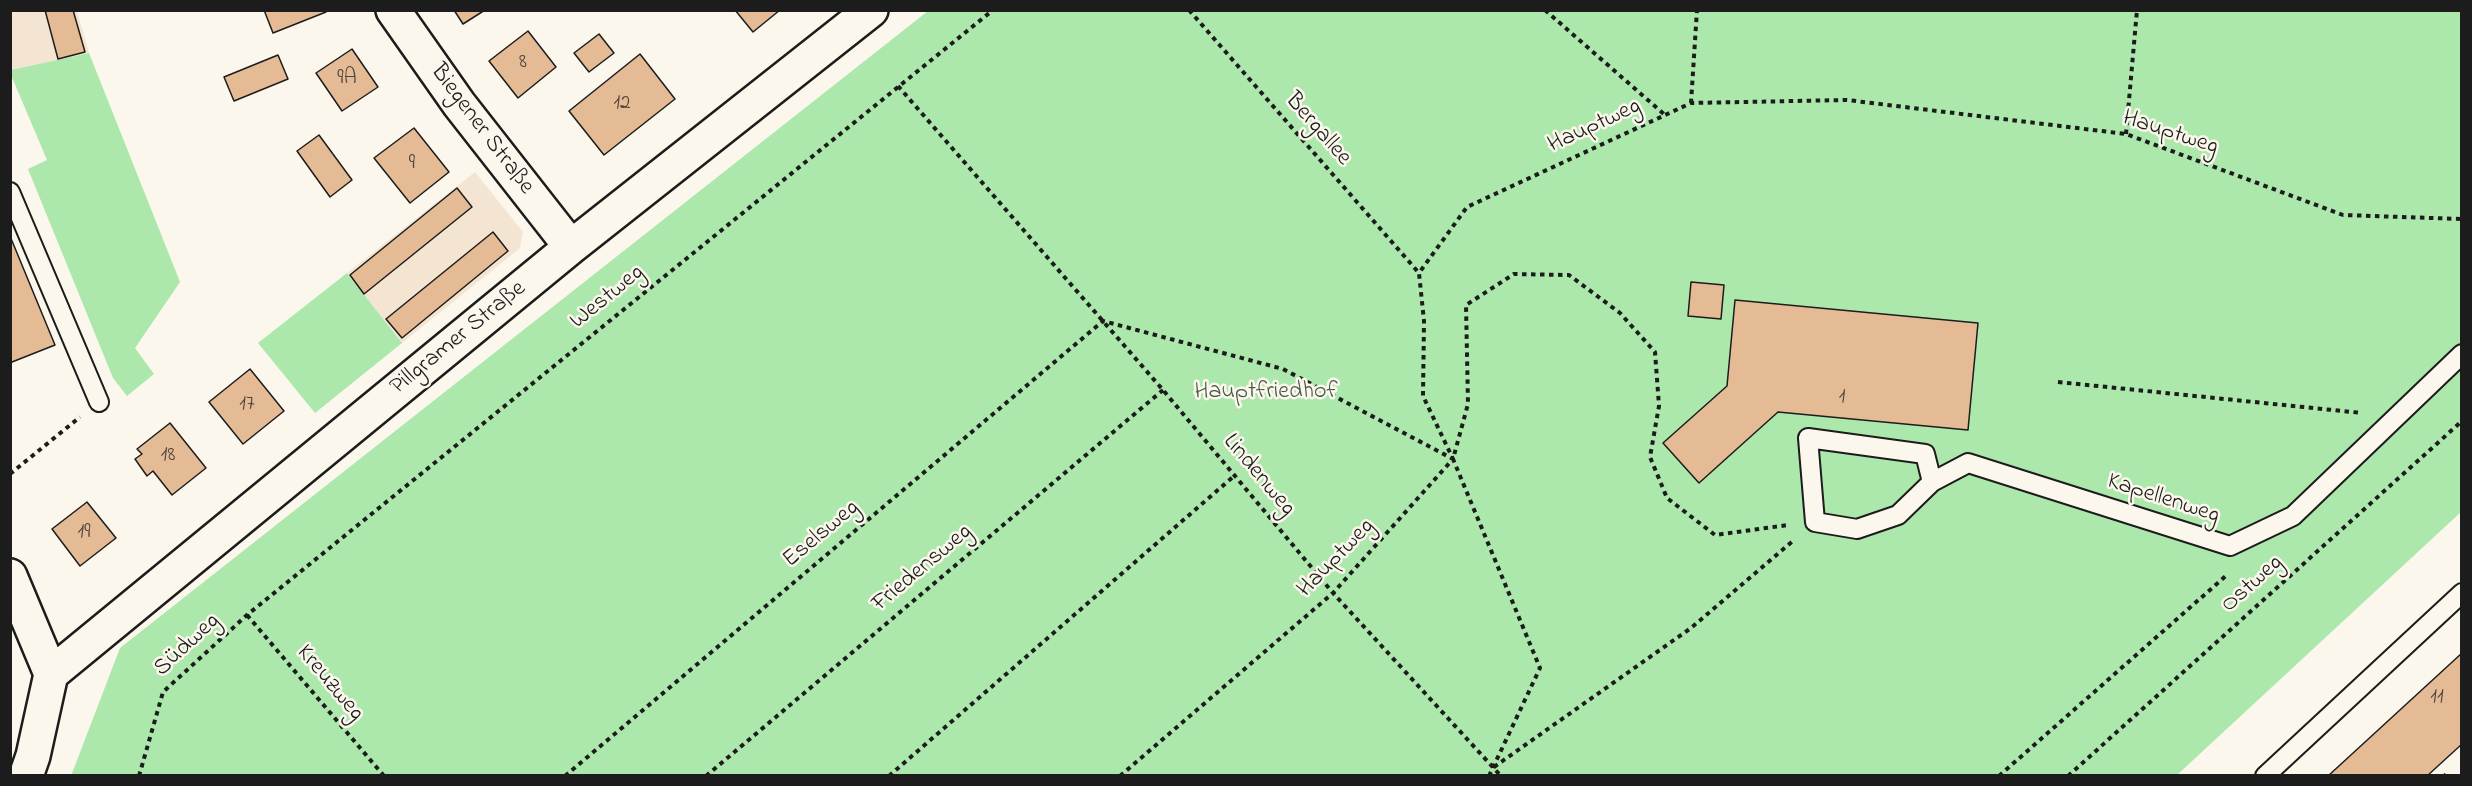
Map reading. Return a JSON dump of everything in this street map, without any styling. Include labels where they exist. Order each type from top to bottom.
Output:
[{"type":"street","name":"Biegener Straße","points":[[393,10],[459,104],[571,247]]},
{"type":"street","name":"Pillgramer Straße","points":[[51,674],[571,247],[872,10]]},
{"type":"street","points":[[10,576],[51,674],[33,756],[26,776]]},
{"type":"lane","points":[[10,192],[99,402]]},
{"type":"lane","name":"Kapellenweg","points":[[1815,522],[1857,529],[1898,515],[1932,482],[1968,463],[2230,546],[2294,516],[2462,354]]},
{"type":"lane","points":[[1815,522],[1808,438],[1925,454],[1932,482]]},
{"type":"lane","points":[[2265,776],[2462,593]]},
{"type":"path","name":"Westweg","points":[[247,615],[993,10]]},
{"type":"path","name":"Bergallee","points":[[1189,10],[1419,273]]},
{"type":"path","points":[[1545,10],[1665,115]]},
{"type":"path","points":[[1691,103],[1697,10]]},
{"type":"path","points":[[2126,134],[2137,10]]},
{"type":"path","name":"Lindenweg","points":[[898,86],[1163,390],[1333,593],[1501,776]]},
{"type":"path","name":"Hauptweg","points":[[1419,273],[1467,207],[1691,103],[1847,100],[2126,134],[2343,214],[2462,219]]},
{"type":"path","points":[[1419,273],[1424,321],[1424,396],[1540,668],[1489,776]]},
{"type":"path","points":[[1452,459],[1468,404],[1466,305],[1514,274],[1569,276],[1620,313],[1655,352],[1659,406],[1650,457],[1667,498],[1715,535],[1815,522]]},
{"type":"path","points":[[1102,321],[1283,369],[1452,459]]},
{"type":"path","name":"Eselsweg","points":[[565,776],[1102,321]]},
{"type":"path","points":[[2058,382],[2396,417]]},
{"type":"path","name":"Friedensweg","points":[[706,776],[1163,390]]},
{"type":"path","points":[[10,474],[99,402]]},
{"type":"path","name":"Ostweg","points":[[2068,776],[2462,421]]},
{"type":"path","name":"Hauptweg","points":[[1120,776],[1333,593],[1452,459]]},
{"type":"path","points":[[889,776],[1234,477]]},
{"type":"path","points":[[1494,767],[1691,628],[1815,522]]},
{"type":"path","points":[[1999,776],[2231,571]]},
{"type":"path","name":"Südweg","points":[[139,776],[163,692],[247,615]]},
{"type":"path","name":"Kreuzweg","points":[[247,615],[384,776]]},
{"type":"shaded area","points":[[11,11],[77,11],[89,53],[11,70]]},
{"type":"shaded area","points":[[475,172],[523,232],[520,248],[402,343],[347,273]]},
{"type":"green space","name":"Hauptfriedhof","points":[[928,11],[2461,11],[2461,512],[2177,775],[71,776],[120,648]]},
{"type":"green space","points":[[89,53],[180,282],[135,348],[154,374],[127,396],[113,378],[28,169],[47,160],[11,75],[11,70]]},
{"type":"green space","points":[[347,273],[402,343],[315,413],[258,343]]},
{"type":"building","points":[[45,10],[73,10],[85,52],[58,59]]},
{"type":"building","points":[[264,10],[326,10],[326,12],[273,33]]},
{"type":"building","points":[[454,10],[485,10],[463,24]]},
{"type":"building","points":[[735,10],[780,10],[753,32]]},
{"type":"building","points":[[528,31],[556,67],[518,98],[489,61]]},
{"type":"building","points":[[599,34],[614,53],[589,72],[574,53]]},
{"type":"building","points":[[352,49],[378,87],[342,111],[316,73]]},
{"type":"building","points":[[640,54],[675,99],[604,155],[569,111]]},
{"type":"building","points":[[278,55],[288,79],[234,101],[224,77]]},
{"type":"building","points":[[414,128],[449,172],[410,203],[374,158]]},
{"type":"building","points":[[319,135],[352,180],[330,197],[297,151]]},
{"type":"building","points":[[457,188],[472,207],[364,294],[350,275]]},
{"type":"building","points":[[493,232],[508,251],[402,338],[386,319]]},
{"type":"building","points":[[10,236],[55,345],[12,362],[10,360]]},
{"type":"building","points":[[1691,282],[1724,285],[1721,319],[1688,316]]},
{"type":"building","points":[[1735,300],[1978,323],[1968,430],[1778,412],[1699,483],[1663,443],[1727,386]]},
{"type":"building","points":[[250,369],[284,411],[243,444],[209,402]]},
{"type":"building","points":[[170,423],[206,468],[172,495],[153,471],[147,476],[135,459],[142,454],[137,449]]},
{"type":"building","points":[[87,502],[116,538],[80,566],[52,529]]},
{"type":"building","points":[[2462,653],[2462,744],[2427,776],[2328,776]]}]
